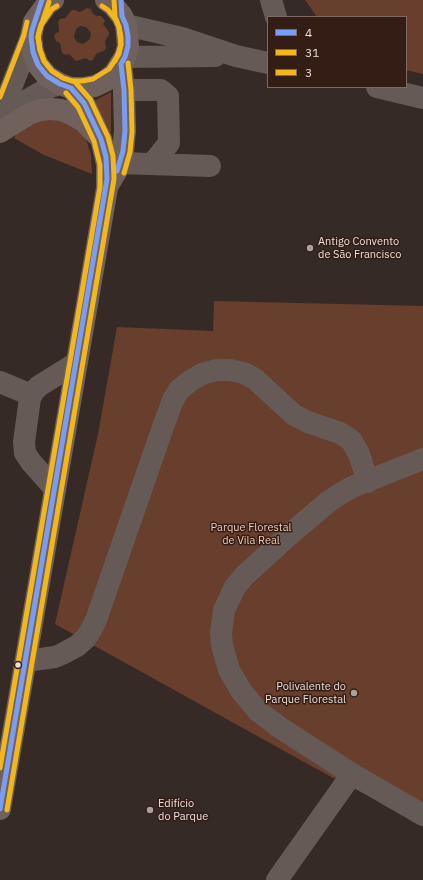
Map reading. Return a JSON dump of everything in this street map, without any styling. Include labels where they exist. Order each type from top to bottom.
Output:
[{"type":"main road","points":[[66,86],[83,88],[95,86],[114,74],[123,61],[128,46],[123,14],[106,0]]},
{"type":"main road","points":[[0,809],[107,188],[107,164],[101,139],[84,103],[66,86],[47,76],[38,65],[33,52],[31,37],[34,22],[44,5]]},
{"type":"main road","points":[[107,188],[117,170],[123,151],[123,61]]},
{"type":"main road","points":[[0,132],[29,114],[40,110],[51,109],[61,110],[83,121],[101,139]]},
{"type":"street","points":[[270,0],[276,16]]},
{"type":"street","points":[[123,14],[182,38],[236,56],[267,63]]},
{"type":"street","points":[[0,116],[31,37]]},
{"type":"street","points":[[123,61],[236,56]]},
{"type":"street","points":[[0,128],[16,110],[46,88],[66,86]]},
{"type":"street","points":[[381,88],[423,98]]},
{"type":"street","points":[[124,90],[161,90],[168,96],[169,144],[152,164]]},
{"type":"street","points":[[120,163],[210,166]]},
{"type":"street","points":[[54,490],[31,462],[24,449],[31,395],[39,386],[76,363]]},
{"type":"street","points":[[26,661],[54,657],[62,654],[77,646],[86,638],[91,630],[96,620],[173,400],[179,390],[202,374],[216,370],[230,370],[244,373],[255,379],[294,415],[308,422],[328,428],[346,436],[356,446],[368,482]]},
{"type":"street","points":[[0,382],[31,395]]},
{"type":"street","points":[[423,459],[368,482],[352,487],[328,502],[288,536],[244,576],[235,587],[224,610],[221,633],[224,656],[229,670],[249,701],[268,719],[352,774],[423,815]]},
{"type":"street","points":[[277,880],[352,774]]},
{"type":"green space","points":[[305,0],[423,0],[423,74],[407,70],[407,16],[316,16]]},
{"type":"green space","points":[[87,8],[91,9],[93,14],[101,16],[105,21],[103,24],[109,32],[105,43],[105,50],[96,54],[93,60],[90,61],[86,58],[76,61],[69,54],[65,55],[62,53],[60,43],[56,41],[54,36],[59,32],[58,22],[60,19],[65,18],[72,10],[76,10],[78,12]],"holes":[[[80,26],[86,27],[91,33],[90,39],[83,44],[77,42],[74,37],[76,29]]]},
{"type":"green space","points":[[111,92],[111,133],[94,101]]},
{"type":"green space","points":[[34,120],[65,120],[86,139],[91,155],[92,174],[44,155],[14,138],[18,132]]},
{"type":"green space","name":"Parque Florestal de Vila Real","points":[[214,301],[423,306],[423,825],[333,778],[55,624],[98,434],[117,327],[213,331]]},
{"type":"transit line","name":"4","points":[[0,809],[107,179],[106,157],[101,139],[84,103],[71,88],[60,84],[47,76],[38,65],[33,52],[31,37],[32,30],[42,0]]},
{"type":"transit line","name":"31","points":[[114,0],[115,17],[121,37],[121,45],[115,61]]},
{"type":"transit line","name":"4","points":[[121,0],[122,16],[126,25],[128,36],[128,46],[121,64]]},
{"type":"transit line","name":"31","points":[[7,810],[114,179],[113,156],[108,137],[90,99],[75,82],[63,78],[52,71],[44,61],[40,50],[38,37],[49,2]]},
{"type":"transit line","name":"3","points":[[57,6],[52,9],[41,25],[38,37],[40,50],[44,61],[52,71],[63,78],[72,81],[93,79],[109,69],[119,54],[121,45],[119,27],[116,20],[108,10],[102,6]]},
{"type":"transit line","name":"3","points":[[0,97],[24,35],[27,22]]},
{"type":"transit line","name":"31","points":[[124,173],[130,152],[132,132],[131,90],[128,63]]},
{"type":"transit line","name":"4","points":[[117,171],[123,151],[125,131],[124,90],[121,64]]},
{"type":"transit line","name":"3","points":[[0,768],[100,187],[100,165],[94,141],[78,107],[66,93]]},
{"type":"place","name":"Antigo Convento de São Francisco","points":[[310,248]]},
{"type":"place","name":"Polivalente do Parque Florestal","points":[[354,693]]},
{"type":"place","name":"Edifício do Parque","points":[[150,810]]}]
